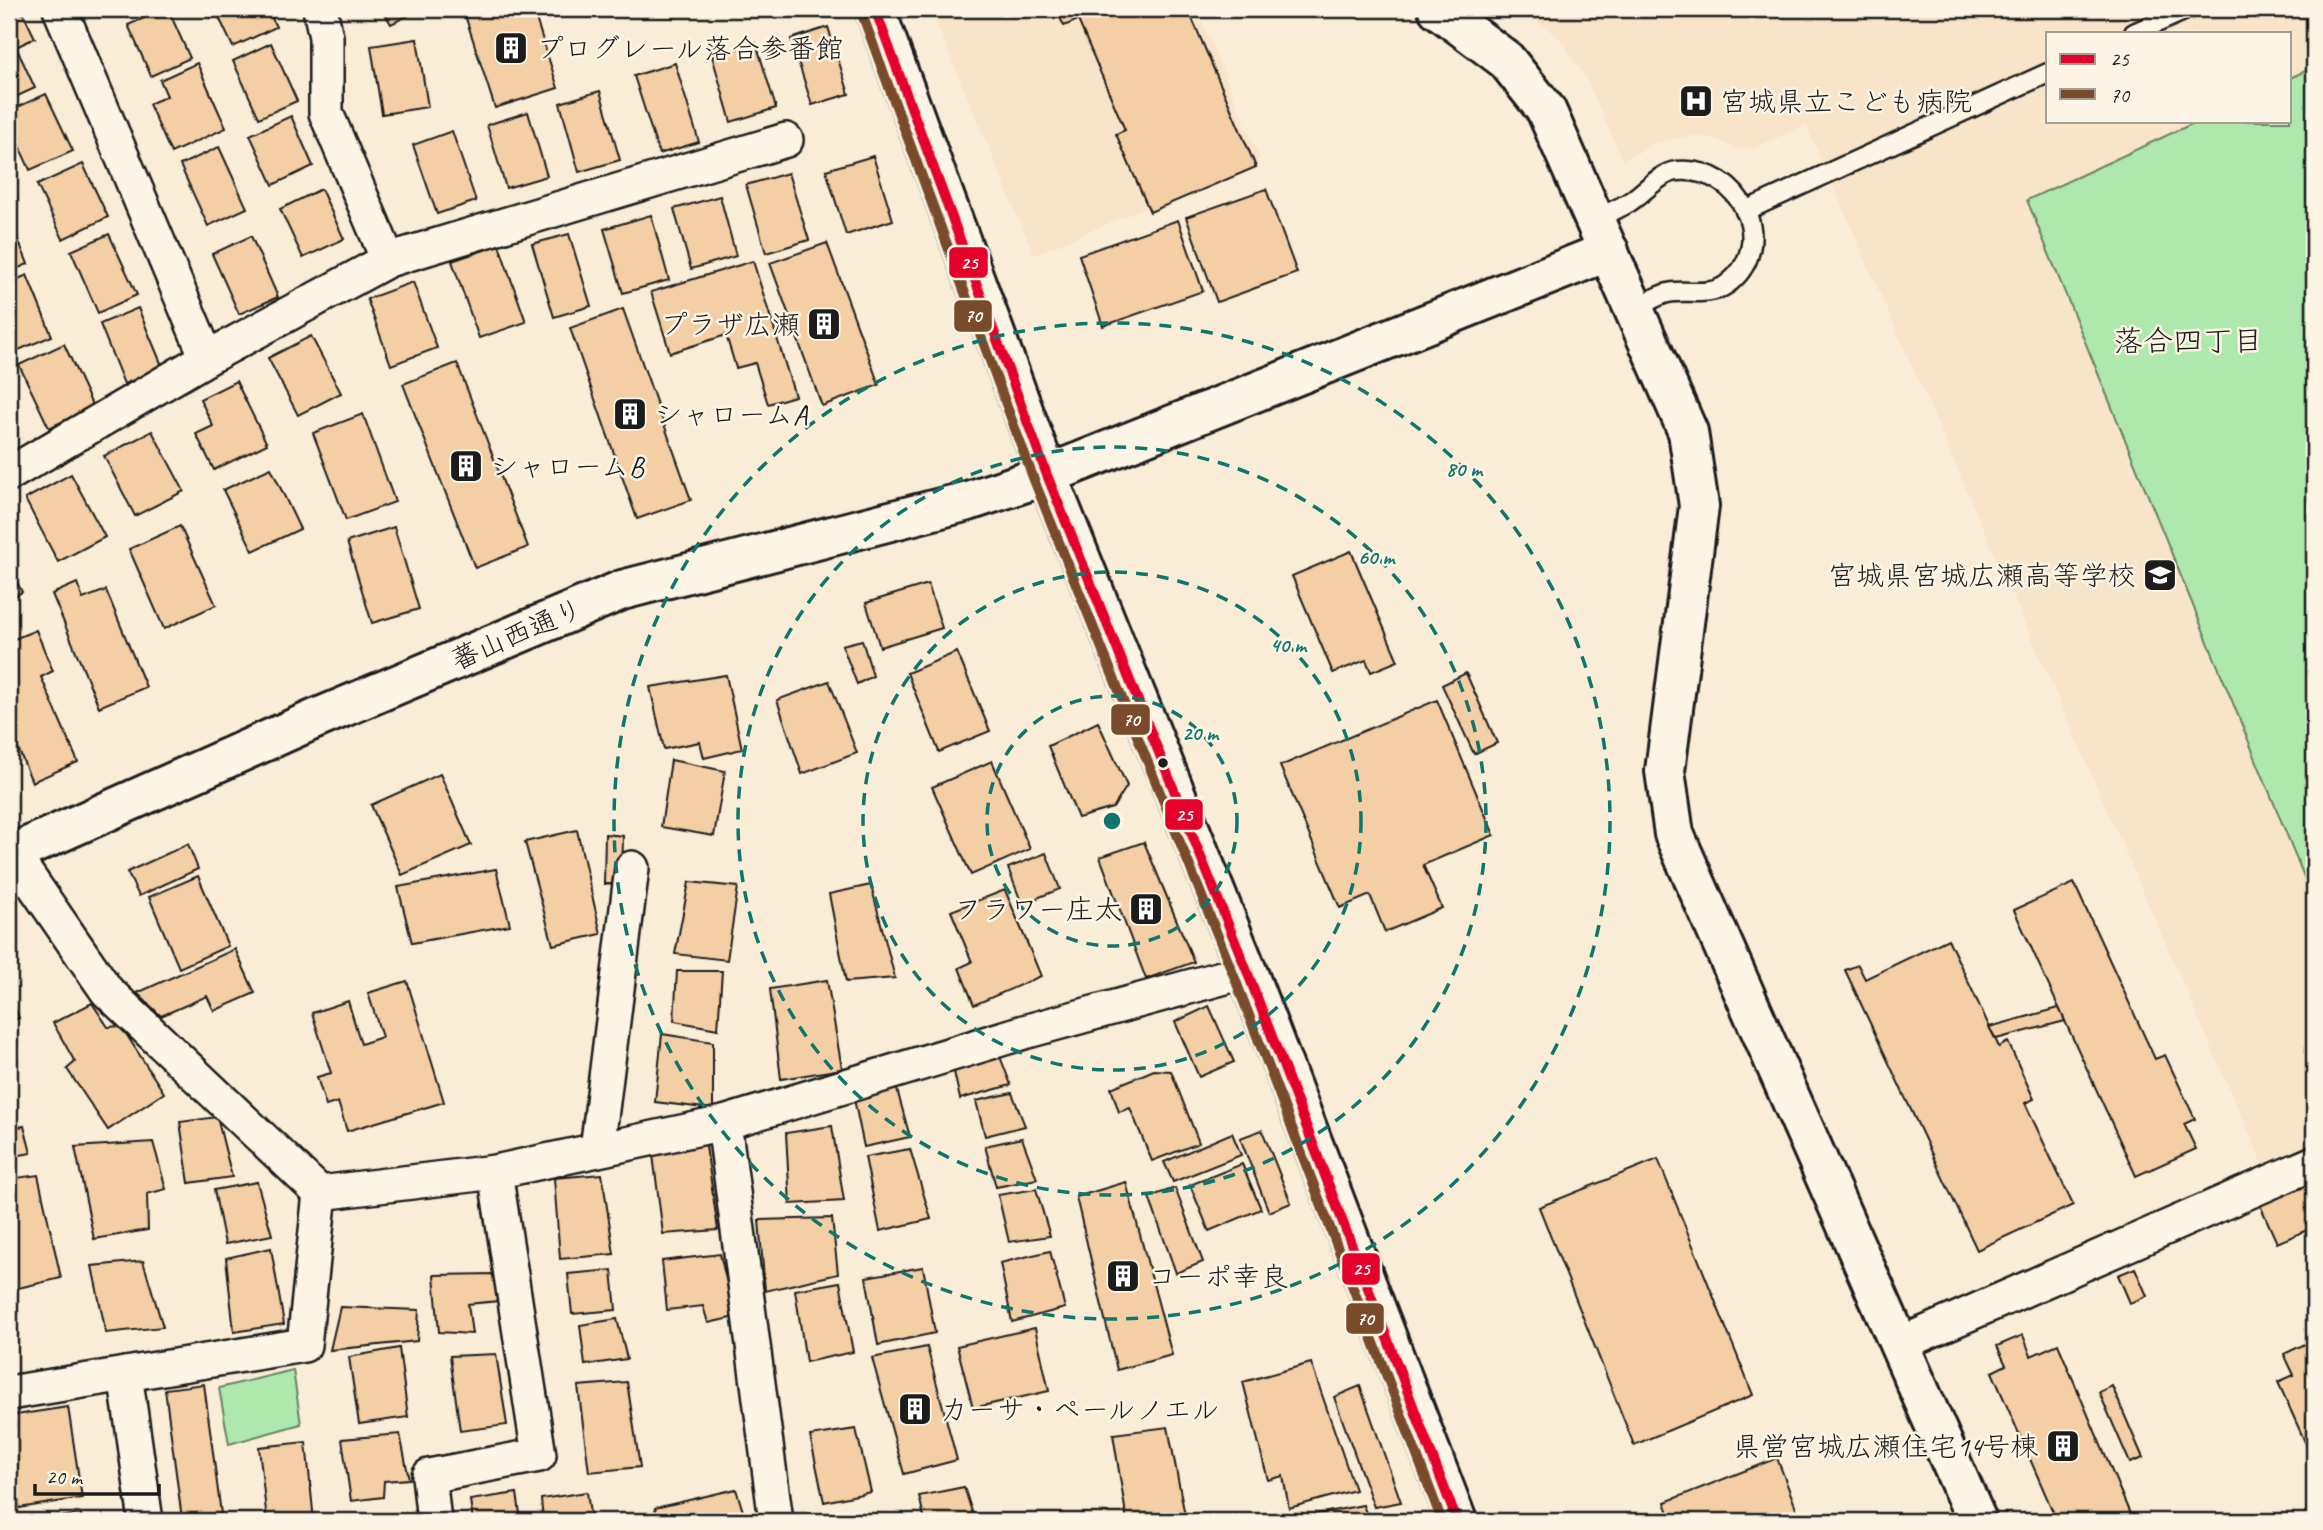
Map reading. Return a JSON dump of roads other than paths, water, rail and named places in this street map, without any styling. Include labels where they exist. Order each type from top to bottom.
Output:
[{"type":"main road","points":[[875,9],[1046,475],[1247,971],[1457,1521]]},
{"type":"main road","points":[[1438,9],[1506,60],[1546,110],[1688,432],[1699,506],[1665,771],[1674,834],[1977,1521]]},
{"type":"main road","name":"蕃山西通り","points":[[11,854],[313,720],[622,590],[968,501],[1046,475],[1602,235]]},
{"type":"street","points":[[60,9],[207,358]]},
{"type":"street","points":[[320,9],[326,37],[326,113],[388,260]]},
{"type":"street","points":[[10,471],[207,358],[388,260],[786,140]]},
{"type":"street","points":[[11,854],[107,991],[320,1193]]},
{"type":"street","points":[[597,1150],[632,868]]},
{"type":"street","points":[[320,1193],[495,1172],[724,1123],[1024,1032],[1247,971]]},
{"type":"street","points":[[724,1123],[776,1521]]},
{"type":"street","points":[[1900,1344],[2314,1163]]},
{"type":"street","points":[[434,1521],[429,1476],[539,1455],[495,1172]]},
{"type":"street","points":[[9,1393],[304,1345],[320,1193]]},
{"type":"street","points":[[125,1374],[146,1521]]},
{"type":"lane","points":[[2136,32],[2188,9]]},
{"type":"lane","points":[[1745,211],[2046,73]]},
{"type":"lane","points":[[1602,235],[1629,202],[1675,171],[1707,172],[1729,185],[1745,211],[1753,238],[1746,267],[1723,287],[1694,294],[1668,293],[1634,309]]},
{"type":"place","name":"プログレール落合参番館","points":[[511,48]]},
{"type":"place","name":"宮城県立こども病院","points":[[1696,101]]},
{"type":"place","name":"プラザ広瀬","points":[[824,324]]},
{"type":"place","name":"シャロームA","points":[[630,414]]},
{"type":"place","name":"シャロームB","points":[[466,466]]},
{"type":"place","name":"宮城県宮城広瀬高等学校","points":[[2160,575]]},
{"type":"place","name":"フラワー庄太","points":[[1146,909]]},
{"type":"place","name":"コーポ幸良","points":[[1123,1276]]},
{"type":"place","name":"カーサ・ペールノエル","points":[[915,1409]]},
{"type":"place","name":"県営宮城広瀬住宅14号棟","points":[[2063,1446]]},
{"type":"district","name":"落合四丁目","points":[[2188,341]]}]
